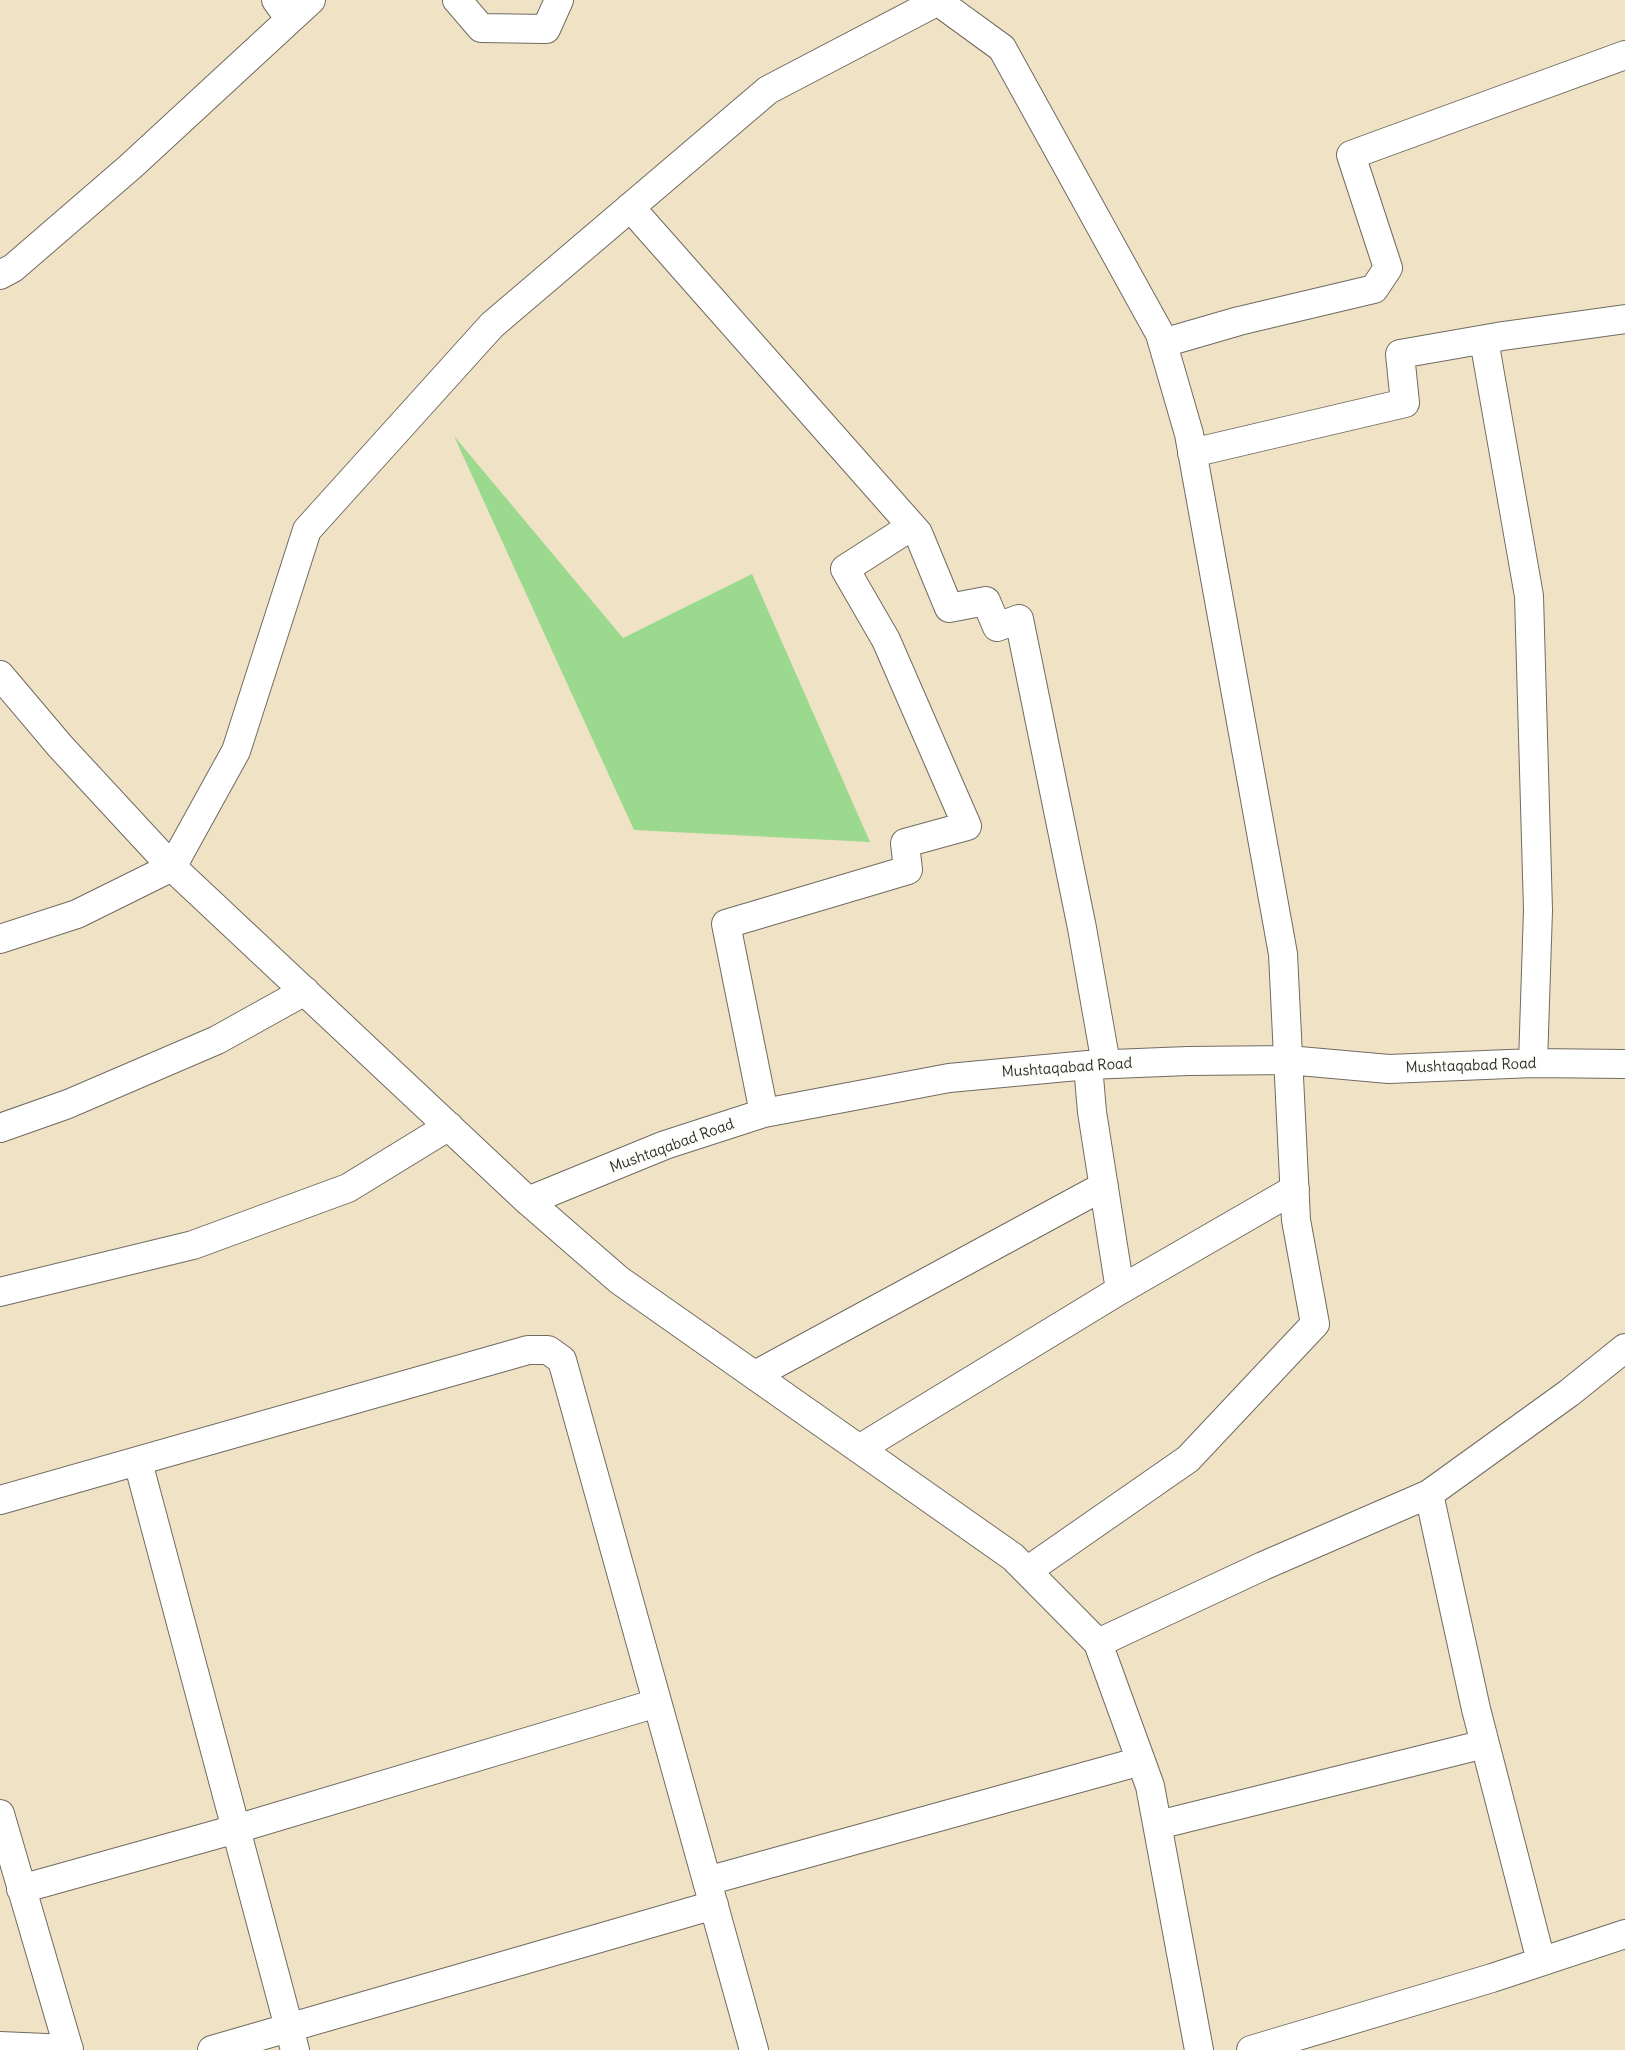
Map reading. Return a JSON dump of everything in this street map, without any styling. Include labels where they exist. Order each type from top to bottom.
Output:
[{"type":"street","points":[[0,274],[13,268],[130,167],[283,9],[311,0]]},
{"type":"street","points":[[457,0],[481,28],[546,30],[559,0]]},
{"type":"street","points":[[0,939],[77,914],[172,868],[236,751],[307,530],[492,324],[768,90],[938,0],[1002,48],[1056,143],[1163,343],[1189,434],[1284,954],[1296,1220],[1315,1324],[1188,1459],[1027,1571]]},
{"type":"street","points":[[1163,343],[1239,321],[1374,289],[1388,268],[1351,155],[1625,54]]},
{"type":"street","points":[[630,207],[918,533],[950,608],[986,601],[996,627],[1019,619],[1082,928],[1097,1064],[1092,1112],[1120,1290]]},
{"type":"street","points":[[1192,453],[1405,403],[1400,354],[1625,319]]},
{"type":"street","points":[[1484,340],[1529,596],[1538,910],[1533,1063]]},
{"type":"street","points":[[764,1113],[726,924],[908,870],[905,843],[967,826],[886,640],[845,569],[912,526]]},
{"type":"street","points":[[0,675],[60,746],[172,868],[528,1201],[619,1280],[1013,1557],[1098,1644],[1150,1786],[1199,2050]]},
{"type":"street","points":[[0,1128],[68,1104],[217,1040],[305,991]]},
{"type":"street","name":"Mushtaqabad Road","points":[[528,1201],[666,1145],[764,1113],[949,1078],[1097,1064],[1288,1060],[1389,1069],[1533,1063],[1625,1064]]},
{"type":"street","points":[[0,1292],[192,1245],[348,1188],[449,1126]]},
{"type":"street","points":[[755,1375],[1104,1186]]},
{"type":"street","points":[[859,1449],[1120,1290],[1295,1189]]},
{"type":"street","points":[[1098,1644],[1263,1566],[1429,1494],[1569,1393],[1625,1348]]},
{"type":"street","points":[[0,1500],[528,1350],[548,1350],[562,1360],[754,2050]]},
{"type":"street","points":[[138,1462],[292,2038]]},
{"type":"street","points":[[1429,1494],[1485,1744],[1541,1961]]},
{"type":"street","points":[[21,1889],[236,1829],[657,1703]]},
{"type":"street","points":[[1158,1825],[1485,1744]]},
{"type":"street","points":[[212,2050],[292,2038],[710,1893],[1141,1761]]},
{"type":"street","points":[[0,1814],[5,1852],[21,1889],[69,2049],[0,2046]]},
{"type":"street","points":[[1252,2050],[1625,1934]]},
{"type":"green space","points":[[454,436],[623,638],[752,574],[870,842],[634,830]]}]
